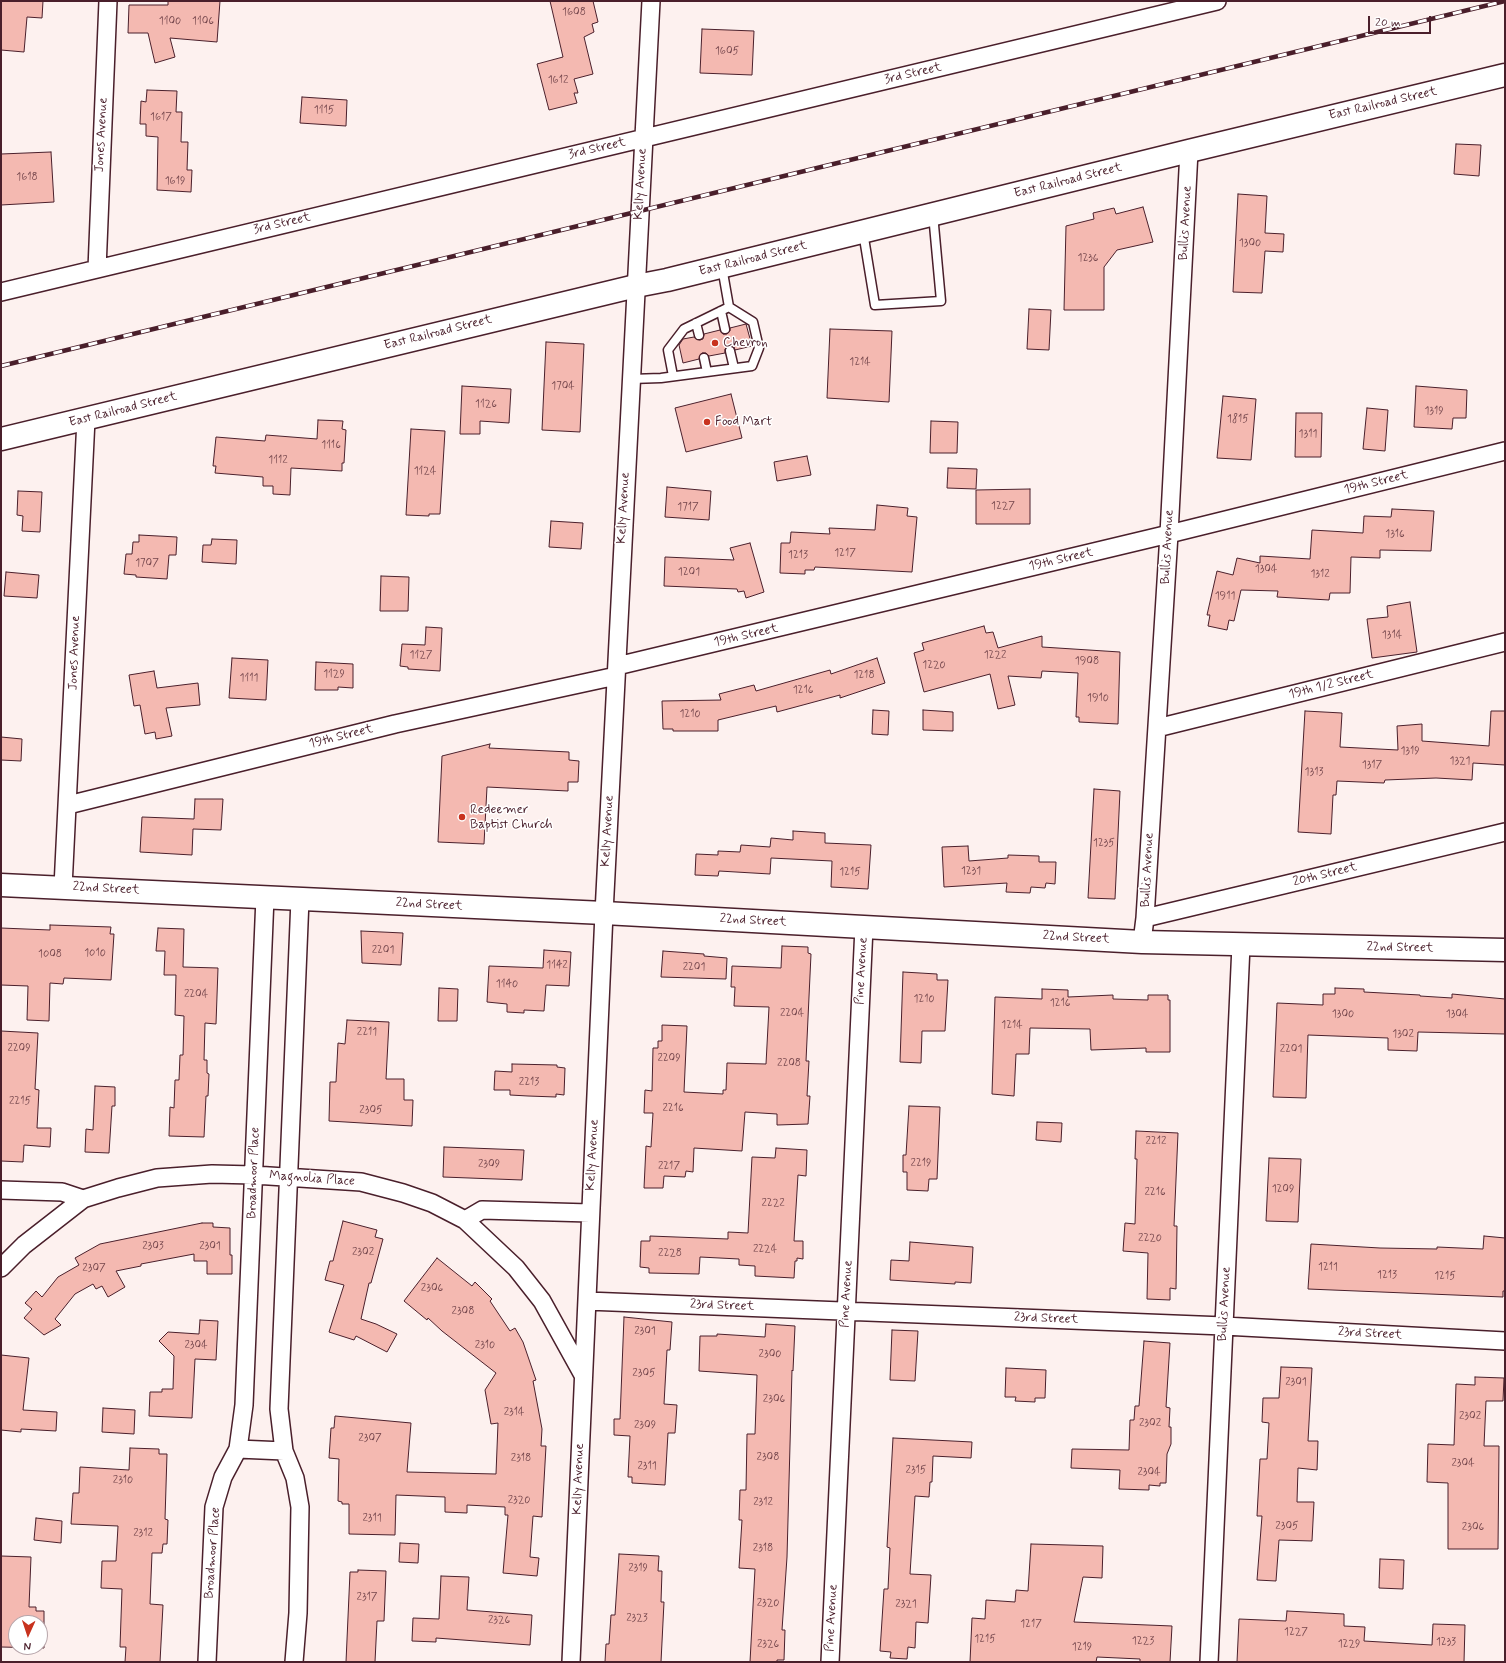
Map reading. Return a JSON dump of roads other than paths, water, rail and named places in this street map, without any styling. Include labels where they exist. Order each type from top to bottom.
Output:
[{"type":"street","name":"Jones Avenue","points":[[96,268],[108,1]]},
{"type":"street","name":"Kelly Avenue","points":[[571,1662],[604,914],[651,1]]},
{"type":"street","name":"3rd Street","points":[[1,292],[1197,3],[1217,1]]},
{"type":"street","name":"East Railroad Street","points":[[1,439],[666,280],[1505,75]]},
{"type":"street","name":"Bullis Avenue","points":[[1142,942],[1145,918],[1169,534],[1189,151]]},
{"type":"street","name":"Jones Avenue","points":[[64,887],[86,419]]},
{"type":"street","name":"19th Street","points":[[68,805],[1505,451]]},
{"type":"street","name":"19th 1/2 Street","points":[[1157,728],[1505,642]]},
{"type":"street","name":"20th Street","points":[[1145,918],[1505,832]]},
{"type":"street","name":"22nd Street","points":[[1,885],[1142,942],[1242,946],[1505,950]]},
{"type":"street","name":"Broadmoor Place","points":[[207,1662],[214,1507],[223,1477],[238,1449],[244,1405],[265,897]]},
{"type":"street","points":[[294,1662],[298,1613],[300,1507],[295,1478],[284,1451],[279,1410],[300,899]]},
{"type":"street","name":"Pine Avenue","points":[[830,1662],[864,927]]},
{"type":"street","name":"Bullis Avenue","points":[[1209,1662],[1242,946]]},
{"type":"street","name":"Magnolia Place","points":[[1,1268],[24,1245],[84,1199],[157,1178],[212,1174],[254,1175],[361,1182],[432,1202],[465,1220],[516,1268],[542,1301],[583,1375]]},
{"type":"street","points":[[1,1190],[62,1192],[84,1199]]},
{"type":"street","points":[[465,1220],[482,1210],[590,1213]]},
{"type":"street","name":"23rd Street","points":[[587,1301],[1224,1326],[1505,1341]]},
{"type":"street","points":[[238,1449],[284,1451]]},
{"type":"lane","points":[[863,232],[874,305],[941,301],[933,214]]},
{"type":"lane","points":[[722,266],[725,329]]},
{"type":"lane","points":[[672,376],[668,350],[684,329],[725,309]]},
{"type":"lane","points":[[631,379],[672,376],[752,366],[759,348],[753,322],[725,309]]},
{"type":"lane","points":[[696,323],[699,335]]},
{"type":"lane","points":[[730,351],[734,368]]},
{"type":"lane","points":[[704,358],[707,372]]},
{"type":"railway","points":[[1,366],[1505,1]]},
{"type":"place","name":"Chevron","points":[[715,343]]},
{"type":"place","name":"Food Mart","points":[[707,422]]},
{"type":"place","name":"Redeemer Baptist Church","points":[[462,817]]}]
